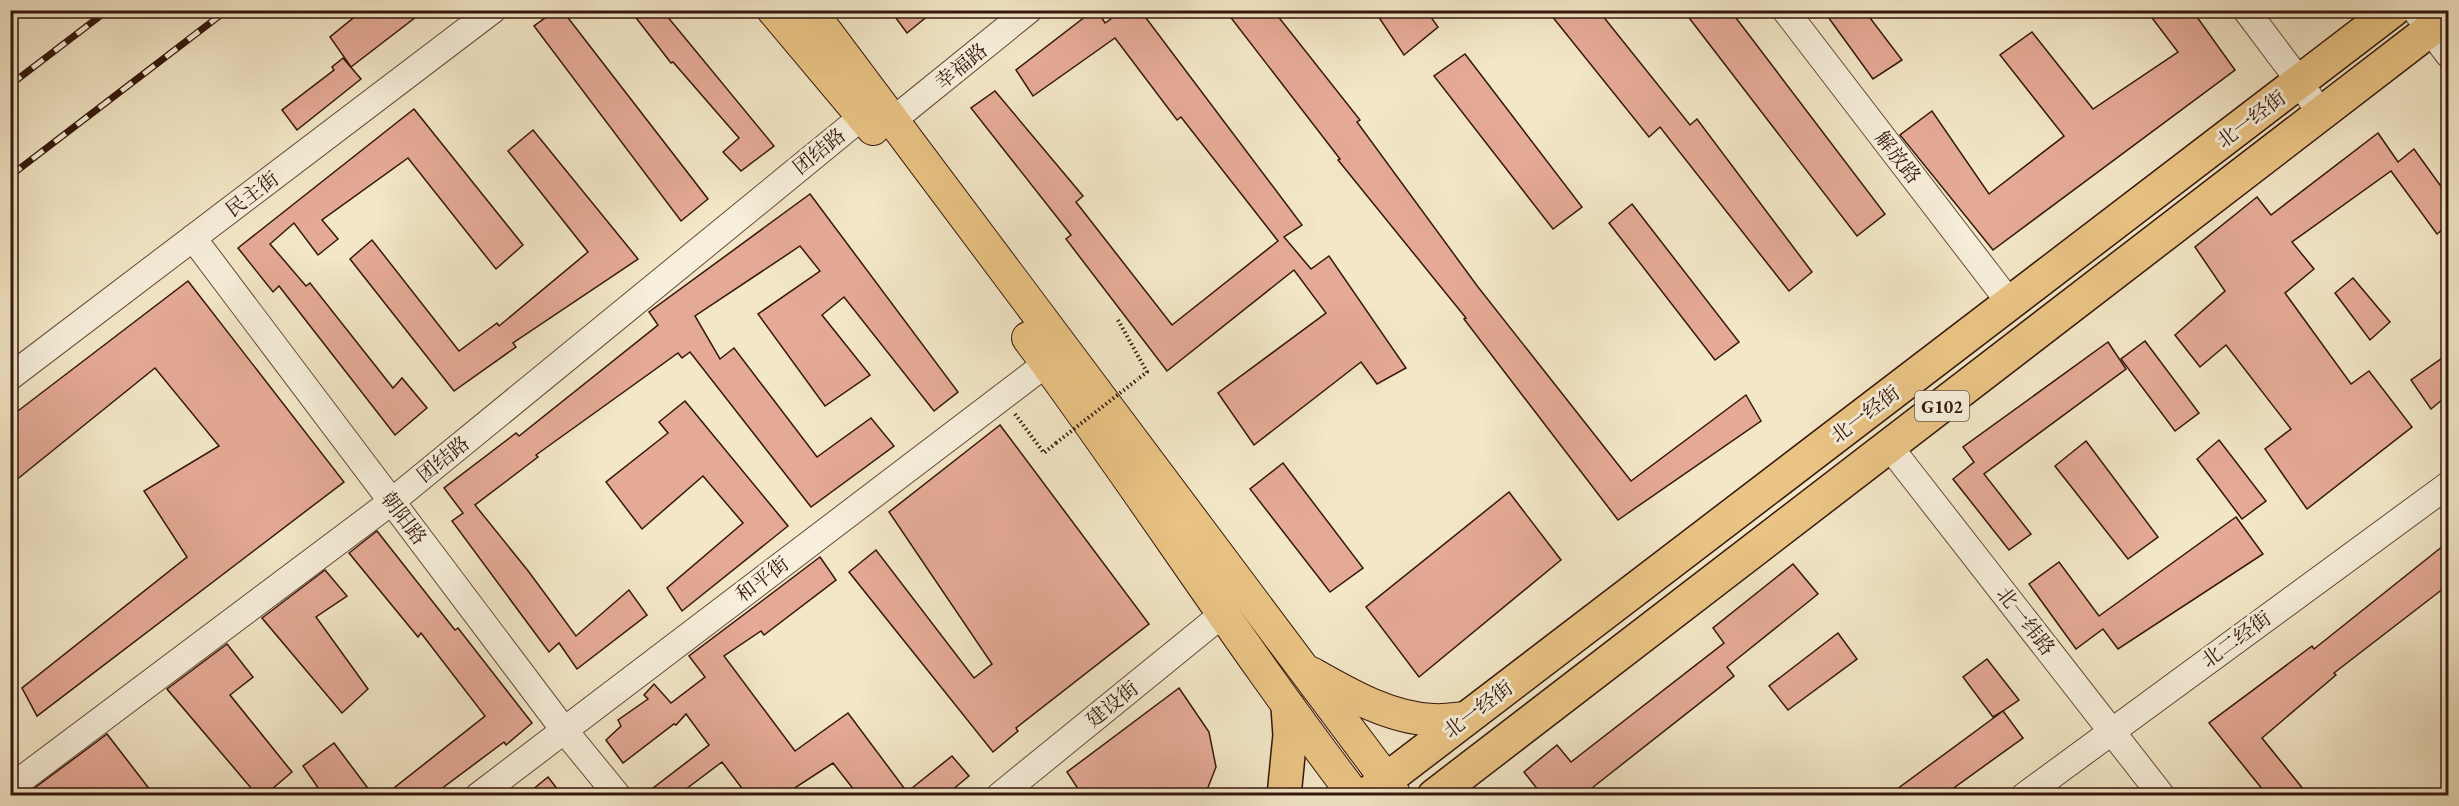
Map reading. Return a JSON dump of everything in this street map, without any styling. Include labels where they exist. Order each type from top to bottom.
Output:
[{"type":"highway","name":"北一经街","points":[[1382,790],[1465,718],[2393,10]]},
{"type":"highway","name":"北一经街","points":[[1434,795],[2436,28]]},
{"type":"highway","points":[[1284,795],[1290,735],[1288,707]]},
{"type":"highway","points":[[1475,795],[1490,753]]},
{"type":"main road","points":[[774,10],[877,118],[1303,669],[1382,790]]},
{"type":"main road","points":[[810,10],[877,118],[1047,363],[1288,707],[1356,795]]},
{"type":"main road","points":[[1303,669],[1365,702],[1400,714],[1432,720],[1465,718]]},
{"type":"street","name":"民主街","points":[[10,377],[493,10]]},
{"type":"street","name":"幸福路","points":[[877,118],[1029,10]]},
{"type":"street","name":"解放路","points":[[1785,10],[2010,303]]},
{"type":"street","points":[[2246,10],[2300,82],[2321,116]]},
{"type":"street","name":"团结路","points":[[10,788],[391,502],[877,118]]},
{"type":"street","name":"朝阳路","points":[[193,238],[564,730],[618,795]]},
{"type":"street","name":"和平街","points":[[478,795],[1047,363]]},
{"type":"street","name":"北一纬路","points":[[1889,446],[2162,795]]},
{"type":"street","name":"北二经街","points":[[2024,795],[2448,485]]},
{"type":"street","name":"建设街","points":[[999,795],[1224,613]]},
{"type":"path","points":[[1002,397],[1044,453],[1147,372],[1118,320]]},
{"type":"building","points":[[363,10],[425,10],[351,67],[330,37]]},
{"type":"building","points":[[556,10],[562,10],[708,199],[681,221],[534,26]]},
{"type":"building","points":[[630,10],[662,10],[774,146],[741,171],[723,152],[739,138],[673,62],[671,63]]},
{"type":"building","points":[[890,10],[935,10],[907,33]]},
{"type":"building","points":[[1097,10],[1105,23],[1124,10],[1140,10],[1302,225],[1284,237],[1311,269],[1329,256],[1406,368],[1377,384],[1361,362],[1254,445],[1218,393],[1326,313],[1294,270],[1167,371],[1066,239],[1071,235],[971,108],[995,91],[1083,196],[1076,202],[1172,325],[1278,241],[1181,117],[1177,120],[1115,38],[1033,96],[1016,70]]},
{"type":"building","points":[[1225,10],[1273,10],[1360,120],[1357,122],[1478,287],[1631,481],[1746,395],[1761,421],[1618,520],[1464,319],[1466,318],[1338,160],[1340,159]]},
{"type":"building","points":[[1374,10],[1426,10],[1438,27],[1404,55]]},
{"type":"building","points":[[1547,10],[1598,10],[1690,125],[1697,119],[1812,272],[1789,291],[1660,127],[1649,137]]},
{"type":"building","points":[[1683,10],[1730,10],[1885,214],[1857,236]]},
{"type":"building","points":[[1823,10],[1864,10],[1902,60],[1873,79]]},
{"type":"building","points":[[2146,10],[2192,10],[2235,70],[1993,250],[1900,135],[1932,111],[1989,194],[2064,136],[2000,55],[2032,32],[2093,109],[2178,52]]},
{"type":"building","points":[[1465,54],[1582,207],[1553,229],[1434,76]]},
{"type":"building","points":[[343,58],[361,79],[297,130],[282,110],[334,70],[332,67]]},
{"type":"building","points":[[414,109],[523,245],[496,269],[408,158],[322,220],[338,239],[318,255],[294,223],[270,244],[306,286],[310,283],[393,388],[402,378],[427,408],[395,435],[279,286],[273,292],[238,248]]},
{"type":"building","points":[[533,130],[638,259],[513,343],[516,347],[454,391],[350,259],[372,240],[459,351],[497,323],[499,326],[588,252],[508,151]]},
{"type":"building","points":[[2378,133],[2398,162],[2414,149],[2448,196],[2448,225],[2437,234],[2391,171],[2292,242],[2314,269],[2285,293],[2351,384],[2369,371],[2412,427],[2307,509],[2265,449],[2291,429],[2226,345],[2200,367],[2175,335],[2225,291],[2195,247],[2257,197],[2271,215]]},
{"type":"building","points":[[810,194],[958,392],[934,411],[844,297],[822,315],[870,375],[825,406],[758,314],[820,271],[800,246],[695,316],[720,359],[734,348],[817,457],[871,418],[894,446],[811,507],[690,352],[682,358],[678,353],[536,455],[538,457],[475,505],[529,572],[576,636],[629,590],[647,615],[577,669],[559,643],[549,652],[452,521],[463,513],[444,488],[516,433],[519,436],[658,325],[649,312]]},
{"type":"building","points":[[1632,204],[1739,342],[1715,360],[1609,223]]},
{"type":"building","points":[[2353,278],[2390,322],[2370,340],[2335,293]]},
{"type":"building","points":[[188,281],[344,482],[37,716],[22,688],[187,557],[144,491],[219,446],[155,368],[10,485],[10,417]]},
{"type":"building","points":[[2145,341],[2199,413],[2175,431],[2121,359]]},
{"type":"building","points":[[2108,342],[2126,369],[1984,474],[2031,534],[2009,550],[1953,479],[1974,462],[1963,447]]},
{"type":"building","points":[[2448,354],[2448,395],[2431,409],[2411,380]]},
{"type":"building","points":[[685,401],[788,526],[682,611],[667,588],[743,523],[703,476],[642,529],[606,482],[668,433],[659,422]]},
{"type":"building","points":[[1000,425],[1149,624],[1016,728],[1018,731],[993,752],[849,572],[876,550],[974,678],[992,664],[889,512]]},
{"type":"building","points":[[2219,440],[2266,501],[2242,519],[2197,459]]},
{"type":"building","points":[[2086,441],[2158,537],[2128,559],[2055,466]]},
{"type":"building","points":[[1283,463],[1363,568],[1330,592],[1250,489]]},
{"type":"building","points":[[1509,492],[1561,560],[1419,677],[1366,607]]},
{"type":"building","points":[[2236,517],[2263,554],[2118,649],[2103,629],[2076,649],[2029,584],[2059,562],[2099,616]]},
{"type":"building","points":[[377,531],[455,630],[458,628],[532,723],[506,745],[504,742],[433,795],[385,795],[485,716],[421,633],[418,637],[349,553]]},
{"type":"building","points":[[2448,542],[2448,585],[2334,673],[2336,675],[2262,738],[2308,795],[2267,795],[2209,723],[2312,646],[2314,649]]},
{"type":"building","points":[[820,557],[836,580],[764,635],[761,631],[724,656],[795,751],[848,713],[907,792],[952,756],[969,776],[946,795],[858,795],[833,763],[784,795],[747,795],[722,762],[678,795],[644,795],[709,745],[686,714],[676,725],[674,724],[623,763],[606,740],[621,726],[618,720],[648,699],[644,695],[654,684],[671,703],[705,677],[689,656]]},
{"type":"building","points":[[1793,564],[1818,594],[1727,667],[1734,676],[1592,788],[1598,795],[1542,795],[1524,772],[1557,745],[1571,762],[1724,643],[1713,628]]},
{"type":"building","points":[[325,570],[347,596],[316,617],[368,689],[342,713],[262,618]]},
{"type":"building","points":[[1838,633],[1857,659],[1788,710],[1769,686]]},
{"type":"building","points":[[227,644],[253,677],[230,695],[292,772],[265,795],[257,795],[167,689]]},
{"type":"building","points":[[1987,659],[2019,700],[1993,717],[1963,677]]},
{"type":"building","points":[[1179,688],[1209,732],[1216,767],[1205,795],[1082,795],[1067,772]]},
{"type":"building","points":[[2003,711],[2023,738],[1944,795],[1889,795]]},
{"type":"building","points":[[107,734],[154,795],[25,795],[95,743]]},
{"type":"building","points":[[334,743],[373,795],[323,795],[303,766]]},
{"type":"building","points":[[548,777],[562,795],[526,795]]},
{"type":"railway","points":[[10,85],[108,10]]},
{"type":"railway","points":[[10,176],[227,10]]}]
